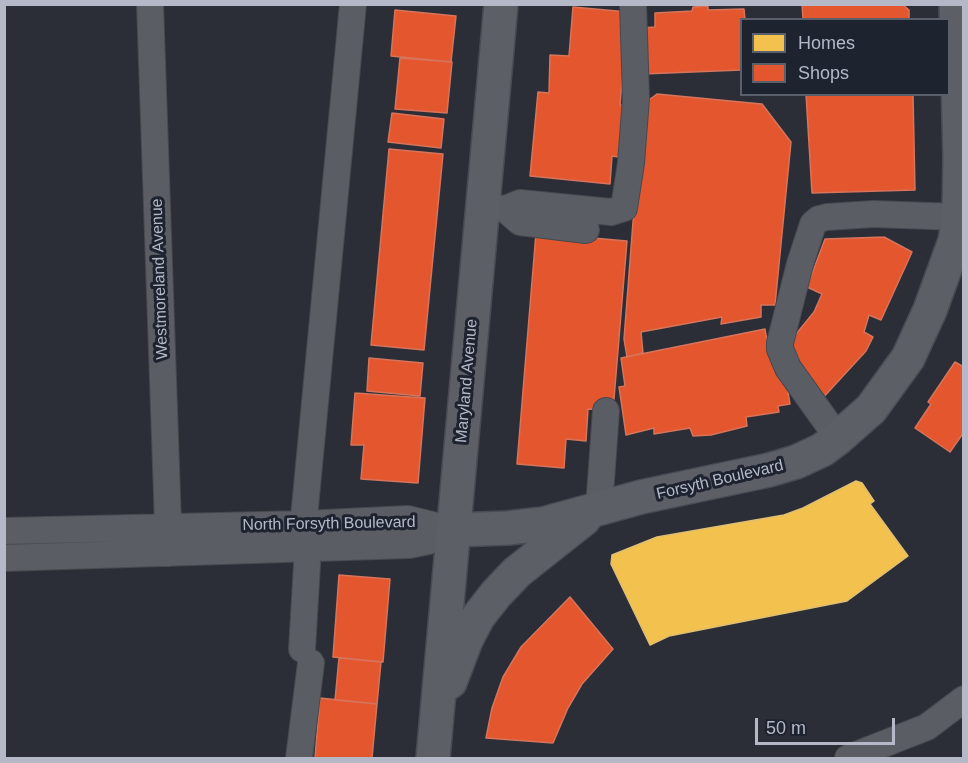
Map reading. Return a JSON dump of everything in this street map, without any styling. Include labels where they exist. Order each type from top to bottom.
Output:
[{"type":"main road","name":"Maryland Avenue","points":[[433,759],[453,530],[494,208],[501,4]]},
{"type":"main road","name":"Forsyth Boulevard","points":[[453,530],[543,524],[599,508],[796,462],[822,450],[871,409],[908,358],[930,310],[956,266],[960,126],[956,4]]},
{"type":"main road","points":[[436,720],[466,640],[478,617],[517,572],[599,508]]},
{"type":"street","name":"Westmoreland Avenue","points":[[150,4],[169,553]]},
{"type":"street","points":[[299,759],[306,656],[304,540],[353,4]]},
{"type":"street","points":[[494,208],[520,203],[610,212],[624,208],[631,163],[636,98],[633,4]]},
{"type":"street","points":[[494,208],[520,222],[586,230]]},
{"type":"street","points":[[838,438],[788,368],[780,349],[800,264],[813,224],[827,217],[873,214],[959,217]]},
{"type":"street","points":[[599,508],[606,411]]},
{"type":"street","name":"North Forsyth Boulevard","points":[[4,558],[169,553],[304,540],[408,519],[453,530]]},
{"type":"street","name":"North Forsyth Boulevard","points":[[4,531],[169,527],[304,540]]},
{"type":"street","points":[[848,759],[927,727],[963,699]]},
{"type":"building: Homes","points":[[856,481],[862,483],[874,501],[870,504],[908,556],[847,601],[669,636],[650,645],[611,564],[612,555],[657,537],[784,515]]},
{"type":"building: Shops","points":[[802,4],[902,4],[909,10],[909,18],[803,18]]},
{"type":"building: Shops","points":[[708,6],[708,10],[744,9],[745,18],[740,18],[740,70],[643,74],[641,28],[655,27],[655,13],[692,11],[693,7]]},
{"type":"building: Shops","points":[[573,7],[628,12],[620,105],[630,106],[625,158],[612,156],[610,184],[530,176],[538,92],[549,93],[550,55],[569,56]]},
{"type":"building: Shops","points":[[395,10],[456,16],[451,62],[391,56]]},
{"type":"building: Shops","points":[[400,58],[452,62],[447,113],[395,109]]},
{"type":"building: Shops","points":[[657,94],[762,104],[791,142],[775,305],[761,305],[761,317],[721,324],[722,317],[641,332],[643,353],[627,357],[624,339],[642,105]]},
{"type":"building: Shops","points":[[806,96],[913,96],[915,190],[812,193]]},
{"type":"building: Shops","points":[[392,113],[444,119],[441,148],[388,142]]},
{"type":"building: Shops","points":[[389,149],[443,154],[424,350],[371,345]]},
{"type":"building: Shops","points":[[536,233],[627,241],[613,411],[588,409],[586,441],[566,439],[564,468],[517,464]]},
{"type":"building: Shops","points":[[884,237],[912,252],[881,320],[869,315],[864,332],[873,337],[866,351],[820,401],[783,350],[814,312],[822,294],[807,287],[825,239]]},
{"type":"building: Shops","points":[[765,329],[769,353],[783,362],[790,404],[778,406],[779,412],[746,417],[747,426],[711,435],[693,436],[690,428],[654,434],[654,428],[626,435],[619,387],[625,386],[621,358]]},
{"type":"building: Shops","points":[[369,358],[423,363],[420,396],[367,391]]},
{"type":"building: Shops","points":[[955,362],[964,367],[964,432],[950,452],[915,428],[931,404],[928,402]]},
{"type":"building: Shops","points":[[355,393],[425,398],[418,483],[361,479],[364,445],[351,445]]},
{"type":"building: Shops","points":[[339,575],[390,579],[383,662],[333,657]]},
{"type":"building: Shops","points":[[570,597],[613,649],[582,684],[568,708],[553,743],[486,738],[492,708],[503,677],[521,647]]},
{"type":"building: Shops","points":[[339,658],[381,662],[377,704],[335,700]]},
{"type":"building: Shops","points":[[320,698],[377,704],[372,758],[315,758]]}]
